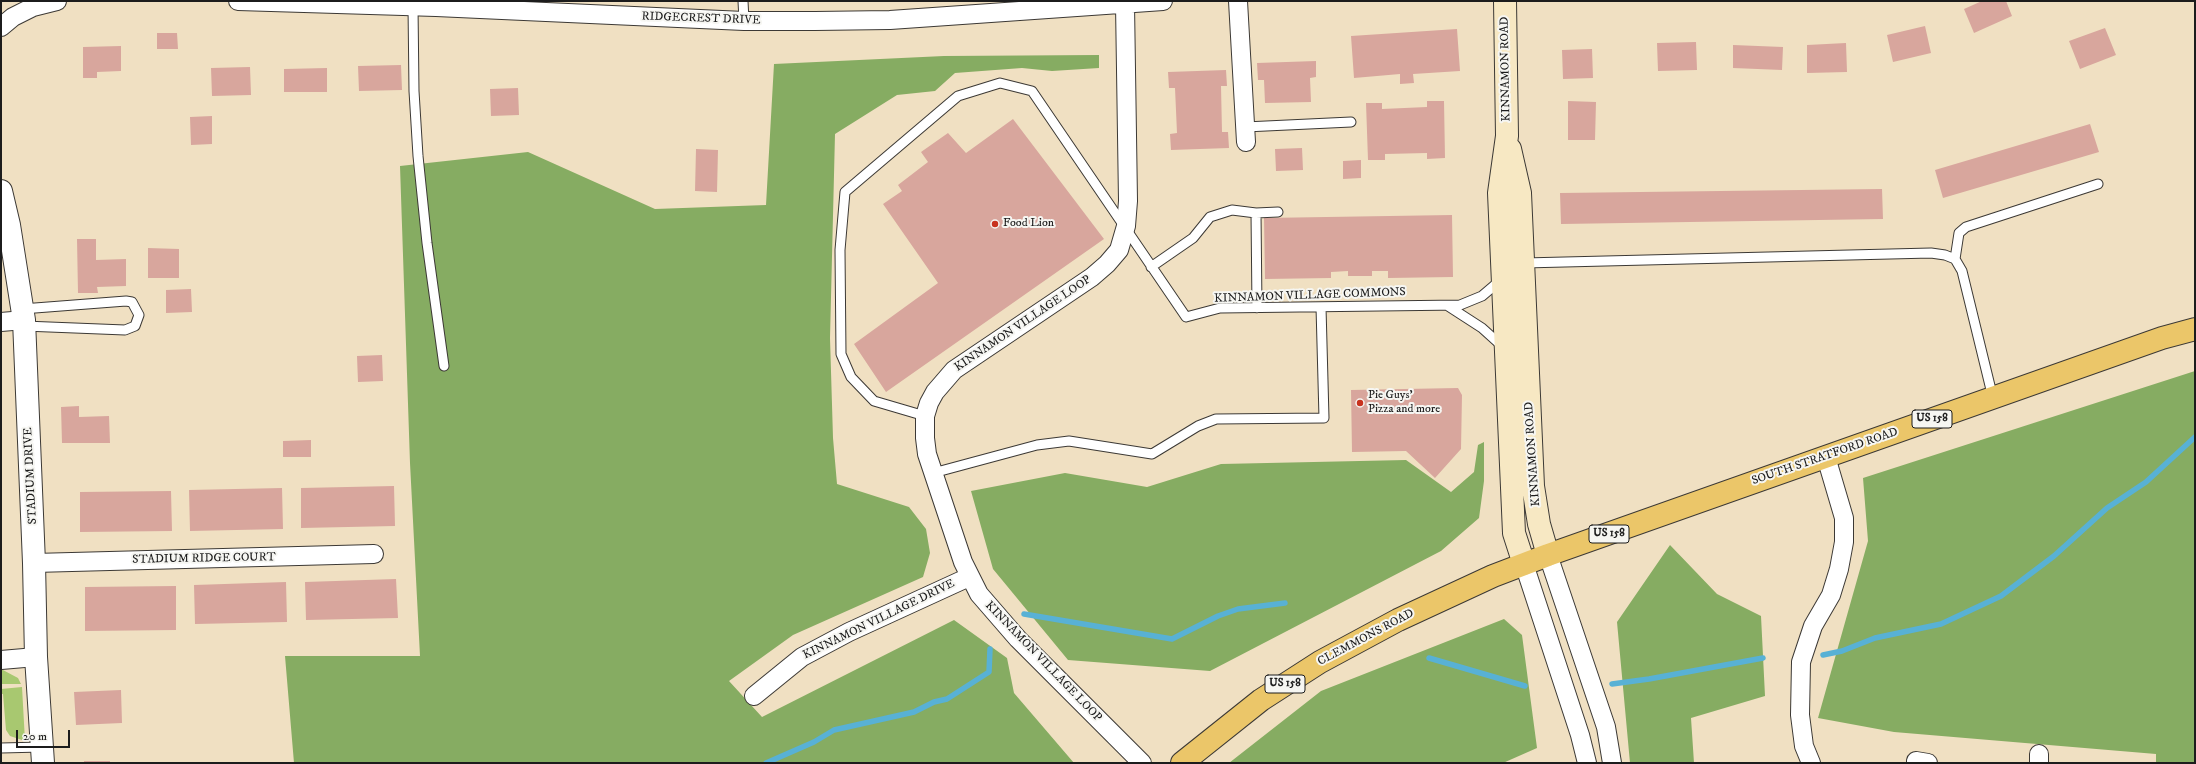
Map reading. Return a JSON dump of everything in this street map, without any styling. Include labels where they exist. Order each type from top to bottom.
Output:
[{"type":"main road","name":"KINNAMON ROAD","points":[[1505,1],[1507,136],[1499,193],[1514,533],[1524,564]]},
{"type":"main road","name":"KINNAMON ROAD","points":[[1507,136],[1520,193],[1533,486],[1539,524],[1548,555]]},
{"type":"main road","name":"SOUTH STRATFORD ROAD","points":[[1524,564],[2162,338],[2195,329]]},
{"type":"main road","name":"CLEMMONS ROAD","points":[[1182,763],[1261,700],[1320,662],[1392,623],[1524,564]]},
{"type":"street","points":[[1,27],[33,4],[57,1]]},
{"type":"street","name":"RIDGECREST DRIVE","points":[[238,1],[413,6],[436,4],[744,21],[890,20],[1077,4],[1125,4],[1163,1]]},
{"type":"street","points":[[1238,1],[1245,134]]},
{"type":"street","name":"KINNAMON VILLAGE LOOP","points":[[1125,4],[1128,201],[1126,226],[1119,250],[1107,264],[1092,277],[954,370],[935,392],[926,416],[925,438],[933,473],[969,577],[979,594],[1001,621],[1142,763]]},
{"type":"street","name":"STADIUM DRIVE","points":[[1,191],[9,225],[23,318],[34,563],[36,657],[42,755]]},
{"type":"street","points":[[1,322],[23,318]]},
{"type":"street","points":[[1811,763],[1804,746],[1800,715],[1801,662],[1813,626],[1831,594],[1839,569],[1844,542],[1844,518],[1826,457]]},
{"type":"street","name":"STADIUM RIDGE COURT","points":[[34,563],[374,554]]},
{"type":"street","name":"KINNAMON ROAD","points":[[1548,555],[1606,727],[1612,763]]},
{"type":"street","name":"KINNAMON ROAD","points":[[1524,564],[1580,736],[1587,763]]},
{"type":"street","name":"KINNAMON VILLAGE DRIVE","points":[[754,696],[802,657],[850,632],[969,577]]},
{"type":"street","points":[[1,660],[36,657]]},
{"type":"street","points":[[1580,736],[1606,727]]},
{"type":"lane","points":[[743,1],[744,21]]},
{"type":"lane","points":[[413,6],[414,91],[418,156],[427,243],[444,366]]},
{"type":"lane","name":"KINNAMON VILLAGE COMMONS","points":[[926,416],[874,401],[851,377],[841,354],[840,250],[845,192],[958,96],[1000,83],[1032,91],[1126,226],[1151,267],[1186,316],[1220,308],[1448,306],[1472,301],[1502,279]]},
{"type":"lane","points":[[1245,134],[1351,122]]},
{"type":"lane","points":[[1955,260],[1959,233],[1966,228],[2098,184]]},
{"type":"lane","points":[[1151,267],[1193,238],[1210,217],[1232,210],[1256,213],[1278,212]]},
{"type":"lane","points":[[1256,213],[1257,308]]},
{"type":"lane","points":[[1524,263],[1931,253],[1945,255],[1955,260],[1962,271],[1993,398]]},
{"type":"lane","points":[[126,301],[132,302],[139,315],[134,326],[125,330],[23,318],[126,301]]},
{"type":"lane","points":[[1448,306],[1482,328],[1505,348]]},
{"type":"lane","points":[[933,473],[1036,445],[1069,441],[1152,454],[1198,426],[1216,418],[1324,418],[1321,307]]},
{"type":"lane","points":[[1,738],[3,748],[42,755]]},
{"type":"green space","points":[[1099,55],[1099,68],[1052,71],[1022,68],[955,73],[935,91],[897,95],[835,134],[830,338],[833,438],[837,484],[909,507],[926,529],[930,553],[923,577],[793,635],[729,681],[762,717],[954,620],[1007,658],[1014,693],[1074,763],[294,763],[285,656],[420,656],[410,463],[400,166],[528,152],[655,209],[766,205],[774,64],[944,56]]},
{"type":"green space","points":[[2195,371],[2195,763],[2156,763],[2156,754],[1894,732],[1818,718],[1868,541],[1863,478]]},
{"type":"green space","points":[[1484,442],[1484,481],[1479,518],[1441,551],[1210,671],[1068,660],[993,569],[971,491],[1065,473],[1147,487],[1221,464],[1406,460],[1451,492],[1474,472],[1478,445]]},
{"type":"green space","points":[[1670,545],[1717,594],[1761,616],[1765,696],[1691,718],[1694,763],[1630,763],[1617,622]]},
{"type":"green space","points":[[1504,619],[1522,635],[1537,748],[1503,763],[1229,763],[1321,691]]},
{"type":"green space","points":[[1,669],[18,678],[21,684],[1,684]]},
{"type":"green space","points":[[22,687],[25,741],[10,736],[6,730],[3,694],[1,694],[1,689]]},
{"type":"building","points":[[1982,1],[2006,1],[2012,16],[1974,33],[1964,9]]},
{"type":"building","points":[[1925,26],[1931,53],[1893,62],[1887,35]]},
{"type":"building","points":[[2105,28],[2116,55],[2080,69],[2069,41]]},
{"type":"building","points":[[1457,29],[1460,71],[1413,74],[1414,83],[1400,84],[1400,74],[1354,78],[1351,36]]},
{"type":"building","points":[[157,33],[177,33],[178,49],[157,49]]},
{"type":"building","points":[[1696,42],[1697,70],[1658,71],[1657,43]]},
{"type":"building","points":[[1846,43],[1847,72],[1807,73],[1807,45]]},
{"type":"building","points":[[1733,45],[1783,47],[1782,70],[1733,68]]},
{"type":"building","points":[[121,46],[121,71],[97,72],[97,78],[83,78],[83,47]]},
{"type":"building","points":[[1592,49],[1593,78],[1563,79],[1562,50]]},
{"type":"building","points":[[1316,61],[1316,77],[1310,78],[1311,102],[1265,103],[1264,80],[1258,80],[1257,63]]},
{"type":"building","points":[[401,65],[402,90],[359,91],[358,66]]},
{"type":"building","points":[[250,67],[251,95],[212,96],[211,68]]},
{"type":"building","points":[[327,68],[327,92],[284,92],[284,69]]},
{"type":"building","points":[[1226,70],[1227,86],[1221,86],[1222,132],[1228,132],[1229,148],[1171,150],[1170,134],[1177,133],[1175,88],[1169,88],[1168,72]]},
{"type":"building","points":[[518,88],[519,115],[491,116],[490,89]]},
{"type":"building","points":[[1427,101],[1444,101],[1445,158],[1427,159],[1427,153],[1385,154],[1385,160],[1368,160],[1366,103],[1382,103],[1382,109],[1427,107]]},
{"type":"building","points":[[1568,101],[1596,102],[1595,140],[1568,140]]},
{"type":"building","points":[[212,116],[212,144],[191,145],[190,117]]},
{"type":"building","points":[[1013,119],[1104,239],[886,392],[854,344],[938,283],[883,204],[902,191],[898,185],[928,162],[921,152],[948,133],[966,153]]},
{"type":"building","points":[[2090,124],[2099,152],[1943,198],[1935,170]]},
{"type":"building","points":[[1302,148],[1303,170],[1276,171],[1275,149]]},
{"type":"building","points":[[696,149],[718,150],[717,192],[695,191]]},
{"type":"building","points":[[1361,160],[1361,178],[1343,179],[1343,161]]},
{"type":"building","points":[[1882,189],[1883,219],[1561,224],[1560,193]]},
{"type":"building","points":[[1452,215],[1453,277],[1388,278],[1388,271],[1372,271],[1372,276],[1348,276],[1348,271],[1331,272],[1331,278],[1265,279],[1264,218]]},
{"type":"building","points":[[77,239],[96,239],[96,260],[126,259],[126,286],[97,287],[98,293],[78,293]]},
{"type":"building","points":[[148,248],[179,249],[179,278],[148,278]]},
{"type":"building","points":[[191,289],[192,312],[166,313],[166,290]]},
{"type":"building","points":[[382,355],[383,381],[358,382],[357,356]]},
{"type":"building","points":[[1458,388],[1462,395],[1461,449],[1435,478],[1406,451],[1352,452],[1351,390]]},
{"type":"building","points":[[79,406],[79,417],[109,416],[110,443],[62,443],[61,407]]},
{"type":"building","points":[[311,440],[311,457],[283,457],[283,441]]},
{"type":"building","points":[[394,486],[395,526],[301,528],[301,488]]},
{"type":"building","points":[[282,488],[283,529],[190,531],[189,490]]},
{"type":"building","points":[[171,491],[172,531],[80,532],[80,492]]},
{"type":"building","points":[[396,579],[398,618],[306,620],[305,582]]},
{"type":"building","points":[[286,582],[287,622],[195,624],[194,585]]},
{"type":"building","points":[[176,586],[176,630],[85,631],[85,587]]},
{"type":"building","points":[[121,690],[122,723],[76,725],[74,692]]},
{"type":"building","points":[[84,761],[110,761],[110,763],[84,763]]},
{"type":"waterway","points":[[1823,655],[1842,651],[1875,638],[1941,624],[2001,596],[2054,556],[2107,508],[2146,482],[2195,437]]},
{"type":"waterway","points":[[1024,614],[1172,639],[1218,616],[1238,609],[1285,603]]},
{"type":"waterway","points":[[766,763],[814,742],[834,730],[914,712],[934,702],[947,699],[989,672],[990,649]]},
{"type":"waterway","points":[[1429,658],[1525,686]]},
{"type":"waterway","points":[[1612,684],[1649,679],[1763,658]]},
{"type":"place","name":"Food Lion","points":[[995,224]]},
{"type":"place","name":"Pie Guys' Pizza and more","points":[[1360,403]]}]
